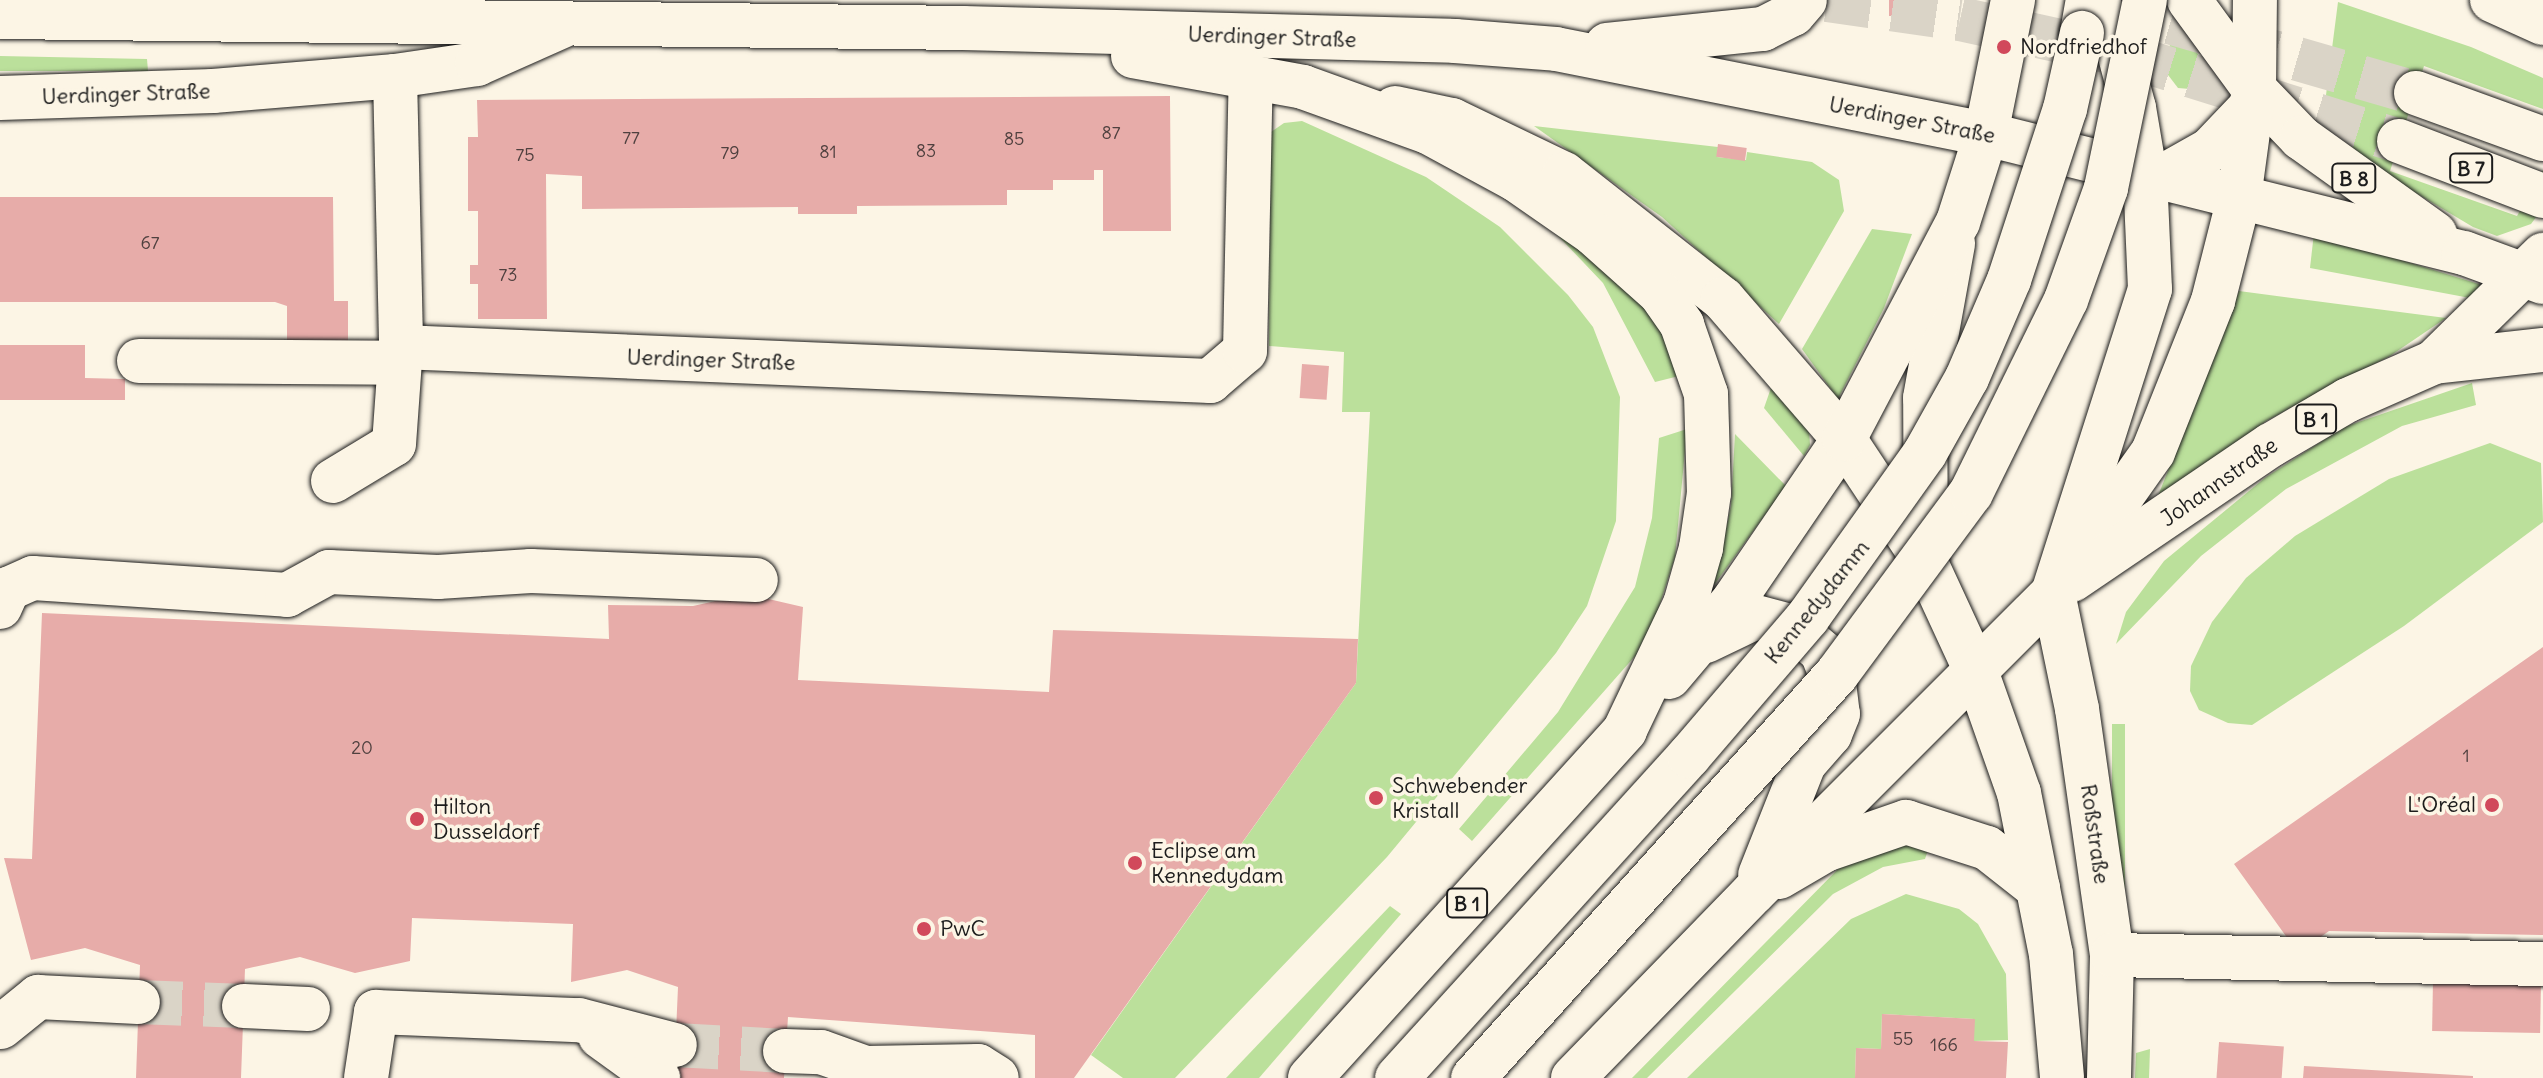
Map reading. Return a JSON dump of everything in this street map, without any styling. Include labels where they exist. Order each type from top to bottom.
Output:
[{"type":"main road","points":[[1556,49],[1763,29],[1793,14],[1805,0]]},
{"type":"main road","name":"B 1","points":[[1310,1078],[1625,730],[1695,647],[1770,550],[1844,439],[1958,222],[1986,134],[2013,0]]},
{"type":"main road","points":[[1473,1078],[1837,674],[1971,493],[2066,300],[2106,188],[2135,61],[2145,0]]},
{"type":"main road","name":"B 8","points":[[2189,0],[2252,99]]},
{"type":"main road","points":[[2053,593],[2153,452],[2213,301],[2239,198],[2252,99],[2255,0]]},
{"type":"main road","points":[[2492,0],[2543,23]]},
{"type":"main road","points":[[2053,593],[2150,289],[2153,175],[2117,45],[2089,11]]},
{"type":"main road","name":"Kennedydamm","points":[[1397,1078],[1808,617],[1925,453],[1967,378],[2009,280],[2062,122],[2089,11]]},
{"type":"main road","points":[[0,17],[567,24]]},
{"type":"main road","name":"Uerdinger Straße","points":[[0,98],[213,91],[395,76],[477,64],[567,24],[963,28],[1455,41],[1556,49],[1986,134],[2153,175]]},
{"type":"main road","points":[[963,28],[1251,76],[1452,120],[1564,174],[1723,299],[1844,439],[1926,563],[1976,671],[2019,793],[2055,989],[2062,1078]]},
{"type":"main road","points":[[333,481],[394,444],[400,355],[395,76]]},
{"type":"main road","name":"Uerdinger Straße","points":[[139,361],[400,355],[1210,381],[1245,351],[1251,76]]},
{"type":"main road","points":[[1303,87],[1428,132],[1515,179],[1594,234],[1660,293],[1682,325],[1706,394],[1709,493],[1701,548],[1661,663],[1625,730]]},
{"type":"main road","name":"B 7","points":[[2416,93],[2543,139]]},
{"type":"main road","points":[[2153,175],[2210,150],[2252,99]]},
{"type":"main road","name":"Johannstraße","points":[[2252,99],[2301,138],[2464,253]]},
{"type":"main road","name":"B 7","points":[[2399,141],[2543,196]]},
{"type":"main road","name":"Johannstraße","points":[[2153,175],[2464,253],[2538,267]]},
{"type":"main road","points":[[1926,563],[1925,398],[1958,222]]},
{"type":"main road","name":"Johannstraße","points":[[2434,362],[2538,267]]},
{"type":"main road","name":"Johannstraße","points":[[2053,593],[2271,445],[2348,400],[2434,362],[2543,350]]},
{"type":"main road","points":[[0,607],[8,589],[33,578],[287,595],[329,572],[438,577],[531,571],[756,580]]},
{"type":"main road","name":"B 1","points":[[1573,1078],[2053,593]]},
{"type":"main road","name":"Roßstraße","points":[[2053,593],[2077,709],[2112,955],[2109,1078]]},
{"type":"main road","points":[[1695,647],[1756,617],[1810,637],[1834,683],[1838,714],[1830,734],[1804,764],[1753,893]]},
{"type":"main road","points":[[1753,893],[1825,850],[1906,822],[1987,848],[2038,888]]},
{"type":"main road","points":[[2112,955],[2543,964]]},
{"type":"main road","points":[[0,1038],[0,1025],[38,997],[138,1002]]},
{"type":"main road","points":[[244,1006],[308,1009]]},
{"type":"main road","points":[[366,1078],[376,1012],[579,1020],[667,1062]]},
{"type":"main road","points":[[785,1051],[821,1052],[857,1073],[978,1066],[997,1078]]},
{"type":"green space","points":[[2338,2],[2471,47],[2543,78],[2543,109],[2424,66],[2390,171],[2517,216],[2543,170],[2543,208],[2531,224],[2497,236],[2473,227],[2379,171],[2322,126]]},
{"type":"green space","points":[[2175,18],[2206,67],[2190,89],[2178,88],[2165,71]]},
{"type":"green space","points":[[0,56],[147,59],[148,71],[0,71]]},
{"type":"green space","points":[[1302,121],[1426,177],[1500,227],[1568,295],[1593,327],[1620,397],[1616,521],[1587,606],[1556,653],[1387,857],[1175,1078],[1123,1078],[1091,1055],[1356,683],[1370,412],[1342,412],[1344,352],[1269,346],[1271,132],[1284,123]]},
{"type":"green space","points":[[1534,126],[1718,147],[1717,157],[1746,160],[1747,152],[1812,162],[1839,180],[1844,211],[1779,324],[1662,217]]},
{"type":"green space","points":[[1545,222],[1590,243],[1656,320],[1679,376],[1655,382],[1603,283]]},
{"type":"green space","points":[[1872,229],[1912,234],[1884,308],[1838,399],[1802,349]]},
{"type":"green space","points":[[2314,233],[2482,285],[2470,298],[2310,268]]},
{"type":"green space","points":[[2239,291],[2446,318],[2390,356],[2266,421],[2163,500],[2158,496]]},
{"type":"green space","points":[[2472,383],[2476,405],[2402,426],[2286,489],[2201,556],[2116,644],[2126,612],[2164,561],[2266,477],[2344,427]]},
{"type":"green space","points":[[1772,385],[1809,430],[1810,445],[1804,456],[1764,408]]},
{"type":"green space","points":[[1687,429],[1675,557],[1657,613],[1636,655],[1472,841],[1459,829],[1558,712],[1635,587],[1652,518],[1659,438]]},
{"type":"green space","points":[[1735,434],[1786,486],[1714,585],[1731,506]]},
{"type":"green space","points":[[2490,443],[2541,463],[2543,522],[2404,626],[2252,725],[2228,723],[2199,710],[2190,691],[2191,666],[2212,622],[2246,578],[2295,536],[2389,479]]},
{"type":"green space","points":[[2112,724],[2125,724],[2125,927],[2112,927]]},
{"type":"green space","points":[[1895,843],[1930,844],[1925,859],[1883,867],[1833,894],[1647,1078],[1632,1078],[1840,867]]},
{"type":"green space","points":[[1906,894],[1959,909],[1978,924],[2006,974],[2008,1040],[1974,1041],[1974,1019],[1882,1014],[1881,1049],[1856,1048],[1855,1078],[1687,1078],[1851,919]]},
{"type":"green space","points":[[1390,906],[1401,914],[1259,1078],[1226,1078]]},
{"type":"green space","points":[[2150,1049],[2149,1078],[2135,1078],[2136,1053]]},
{"type":"building","points":[[1889,0],[1901,0],[1901,16],[1889,16]]},
{"type":"building","points":[[1170,96],[1171,231],[1103,231],[1103,170],[1094,170],[1094,180],[1053,180],[1053,190],[1007,190],[1007,205],[857,206],[857,214],[798,214],[798,207],[582,209],[582,176],[546,174],[547,319],[478,319],[478,284],[470,284],[470,265],[478,265],[478,211],[468,211],[468,137],[478,137],[477,100]]},
{"type":"building","points":[[1718,144],[1747,148],[1745,161],[1716,157]]},
{"type":"building","points":[[0,197],[333,197],[334,301],[348,301],[348,346],[287,345],[287,306],[275,302],[0,302]]},
{"type":"building","points":[[0,345],[85,345],[85,378],[125,379],[125,400],[0,400]]},
{"type":"building","points":[[1302,364],[1329,366],[1327,400],[1300,398]]},
{"type":"building","points":[[747,594],[803,607],[798,680],[1049,692],[1053,630],[1358,639],[1356,683],[1074,1078],[1035,1078],[1035,1035],[788,1017],[784,1078],[674,1078],[678,987],[627,970],[571,982],[573,924],[412,918],[410,961],[355,973],[300,957],[245,969],[241,1078],[136,1078],[140,965],[85,948],[31,960],[4,858],[32,859],[42,613],[609,639],[608,605],[693,606]]},
{"type":"building","points":[[2543,647],[2543,935],[2329,931],[2298,953],[2234,864]]},
{"type":"building","points":[[2433,980],[2541,982],[2540,1033],[2432,1031]]},
{"type":"building","points":[[1882,1014],[1975,1019],[1974,1041],[2008,1042],[2006,1078],[1855,1078],[1856,1048],[1881,1049]]},
{"type":"building","points":[[2219,1042],[2284,1047],[2282,1078],[2216,1078]]},
{"type":"building","points":[[2304,1066],[2473,1076],[2473,1078],[2303,1078]]},
{"type":"tunnel","points":[[1827,0],[1960,19],[2128,56],[2399,141]]},
{"type":"tunnel","points":[[2107,4],[2416,93]]},
{"type":"tunnel","points":[[138,1002],[244,1006]]},
{"type":"tunnel","points":[[675,1045],[785,1051]]},
{"type":"place","name":"Nordfriedhof","points":[[2004,47]]},
{"type":"place","name":"Schwebender Kristall","points":[[1376,798]]},
{"type":"place","name":"L'Oréal","points":[[2492,805]]},
{"type":"place","name":"Hilton Dusseldorf","points":[[417,819]]},
{"type":"place","name":"Eclipse am Kennedydam","points":[[1135,863]]},
{"type":"place","name":"PwC","points":[[924,929]]}]
